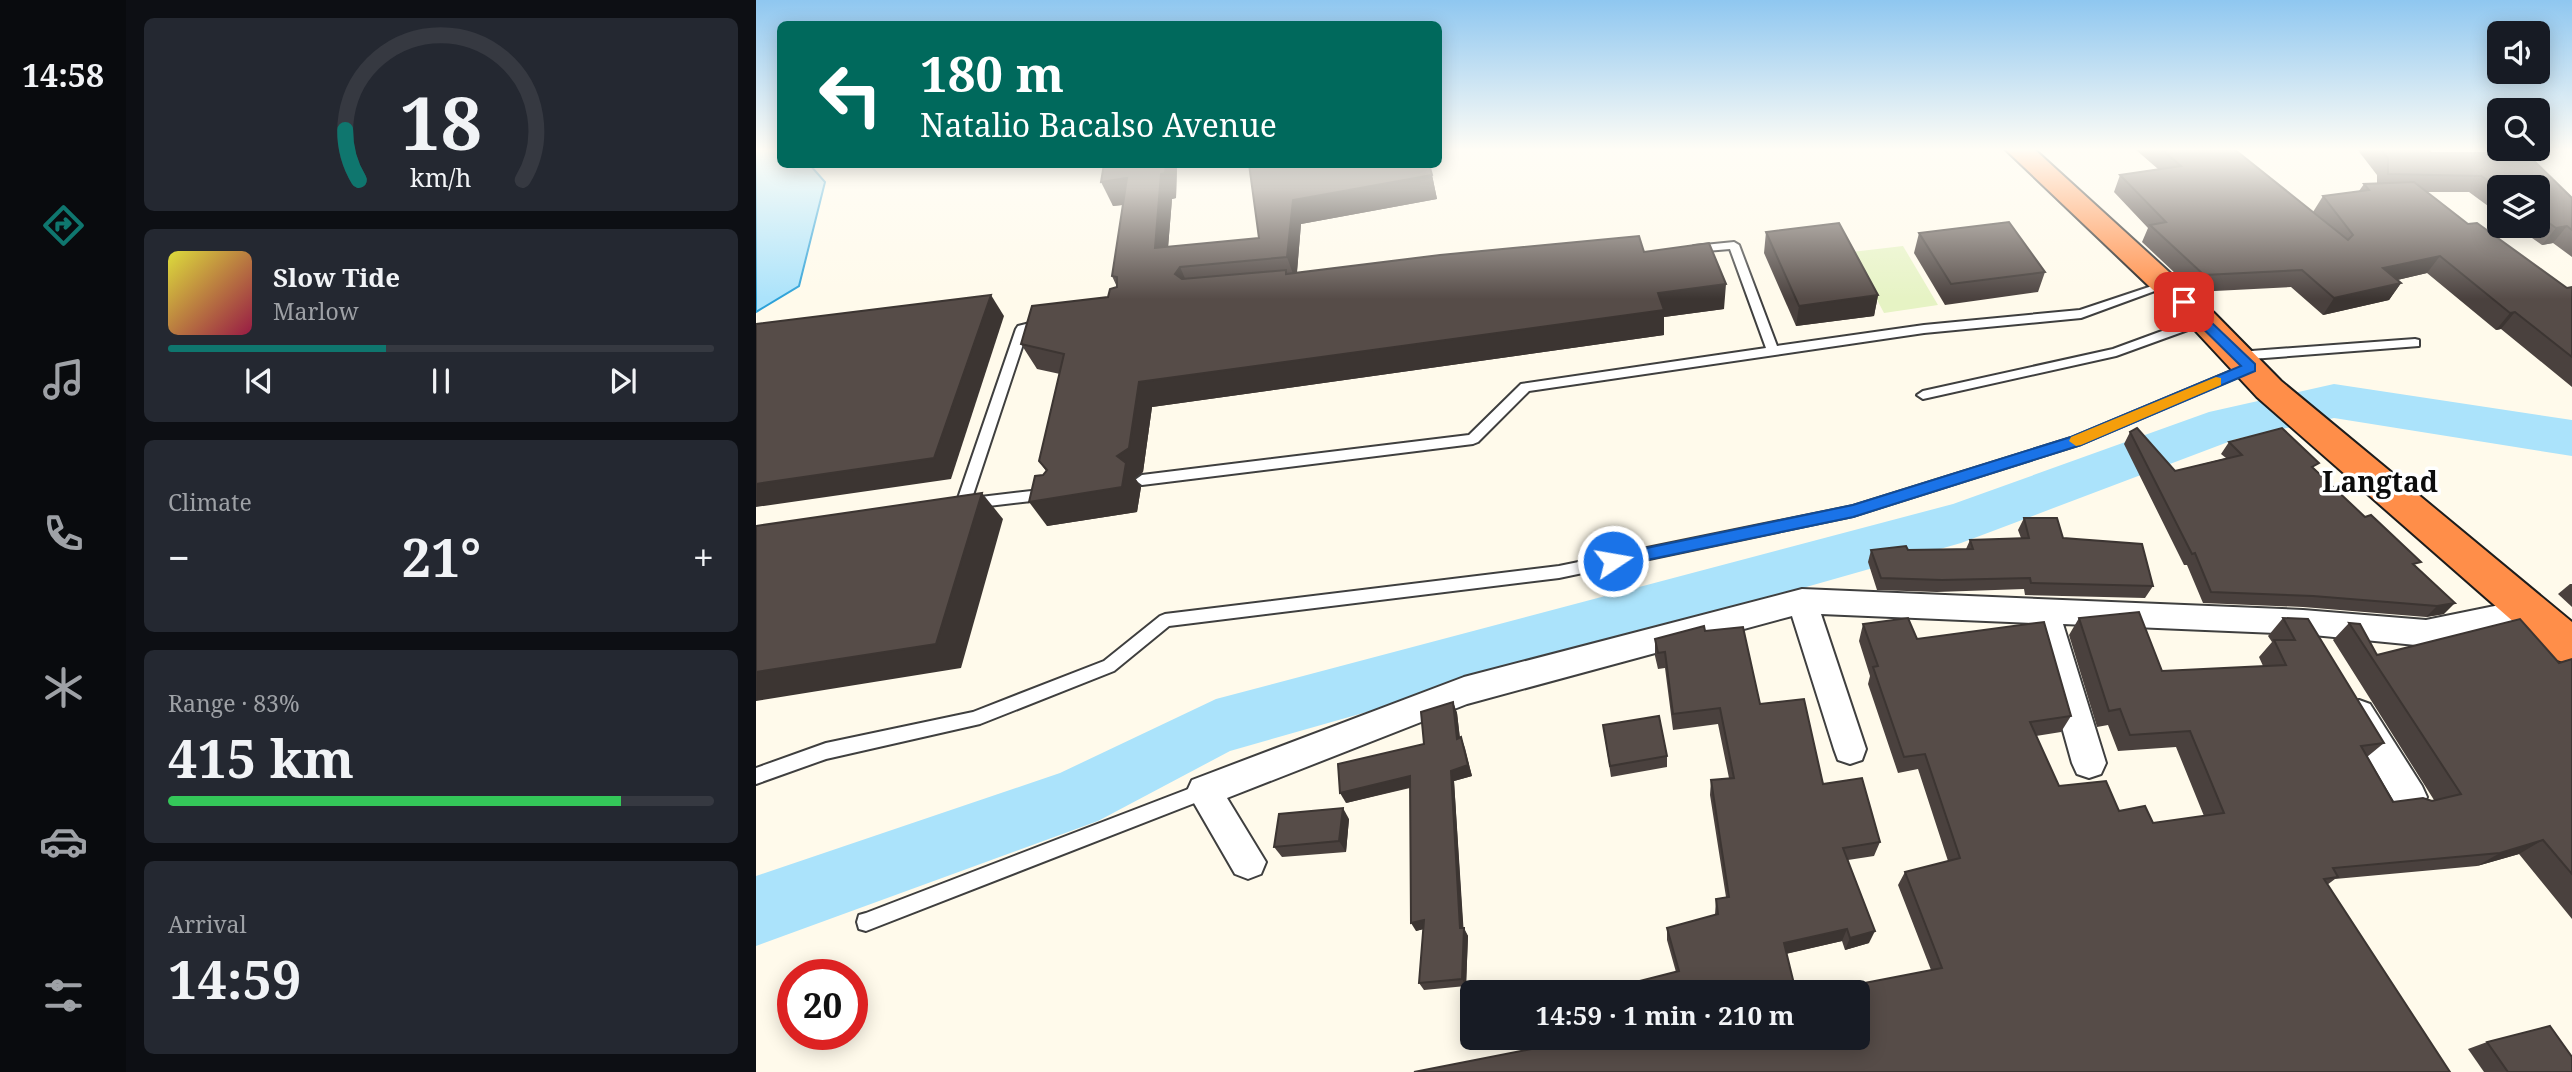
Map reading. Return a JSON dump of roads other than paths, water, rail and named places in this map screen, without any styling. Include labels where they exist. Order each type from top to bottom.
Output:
[{"type":"highway","points":[[2072,199],[2203,320],[2252,371],[2318,432],[2572,647]]},
{"type":"street","points":[[1248,862],[1205,791],[1464,691],[1802,601],[2303,622],[2426,633],[2529,611]]},
{"type":"street","points":[[1802,601],[1850,749]]},
{"type":"street","points":[[2044,611],[2090,763]]},
{"type":"street","points":[[2303,622],[2325,657]]},
{"type":"street","points":[[2346,692],[2410,797]]},
{"type":"lane","points":[[1679,251],[1734,245],[1773,351]]},
{"type":"lane","points":[[1142,480],[1473,439],[1525,387],[1924,329],[2081,314],[2165,285]]},
{"type":"lane","points":[[1055,493],[956,505],[1022,329],[1060,320]]},
{"type":"lane","points":[[1923,395],[2116,352],[2203,320]]},
{"type":"lane","points":[[756,776],[826,751],[974,719],[1109,666],[1165,621],[1559,572],[1853,511],[2076,441],[2252,371],[2415,343]]},
{"type":"lane","points":[[866,922],[1205,791]]},
{"type":"water","points":[[756,199],[821,199],[799,286],[756,312]]},
{"type":"waterway","points":[[756,911],[1075,799],[1216,727],[1961,522],[2226,424],[2334,401],[2572,438]]},
{"type":"district","name":"Langtad","points":[[2380,482]]}]
